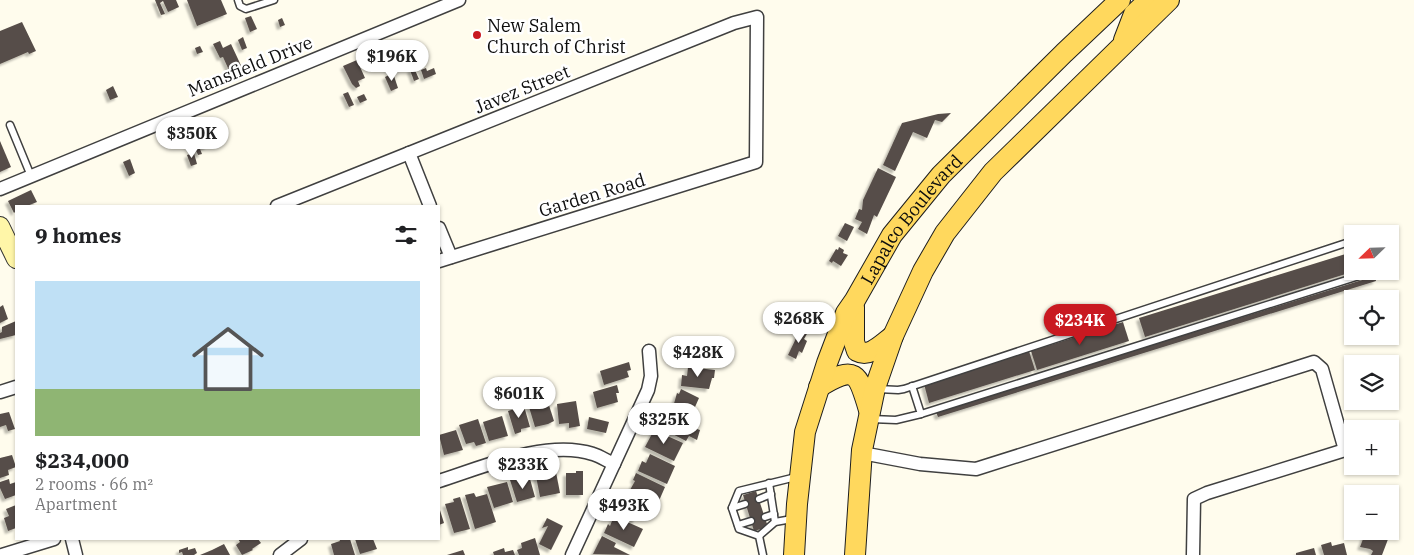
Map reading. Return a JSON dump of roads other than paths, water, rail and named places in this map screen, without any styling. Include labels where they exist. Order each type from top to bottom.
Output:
[{"type":"main road","name":"Lapalco Boulevard","points":[[794,555],[800,476],[806,432],[819,387],[846,313],[892,235],[941,175],[1120,0]]},
{"type":"main road","points":[[1122,46],[1134,14],[1149,0]]},
{"type":"main road","name":"Lapalco Boulevard","points":[[855,555],[862,453],[875,388],[893,336],[923,271],[945,233],[993,172],[1169,0]]},
{"type":"main road","points":[[854,300],[854,342],[857,351],[870,353],[893,336]]},
{"type":"main road","points":[[819,387],[847,374],[854,376],[860,383],[869,415]]},
{"type":"street","name":"Mansfield Drive","points":[[0,189],[459,0]]},
{"type":"street","name":"Javez Street","points":[[279,205],[734,23],[757,17],[756,162]]},
{"type":"street","points":[[409,153],[430,205]]},
{"type":"street","name":"Garden Road","points":[[445,259],[756,162]]},
{"type":"street","points":[[0,226],[15,257]]},
{"type":"street","points":[[440,233],[445,259]]},
{"type":"street","points":[[572,555],[648,390],[651,376],[649,351]]},
{"type":"street","points":[[862,453],[920,464],[976,469],[1314,362],[1322,369],[1345,450],[1194,498],[1193,555]]},
{"type":"street","points":[[0,392],[15,387]]},
{"type":"street","points":[[440,481],[521,456],[556,449],[593,454],[614,464]]},
{"type":"street","points":[[2,555],[51,540]]},
{"type":"street","points":[[72,540],[76,555]]},
{"type":"street","points":[[280,555],[300,540]]},
{"type":"lane","points":[[238,0],[240,6],[246,9],[274,0]]},
{"type":"lane","points":[[10,125],[31,176]]},
{"type":"lane","points":[[875,388],[898,390],[912,386],[1344,245]]},
{"type":"lane","points":[[869,415],[896,420],[921,414],[1346,280]]},
{"type":"lane","points":[[912,386],[921,414]]},
{"type":"lane","points":[[760,536],[739,529],[732,508],[739,490],[800,476]]},
{"type":"lane","points":[[763,555],[760,536],[775,518],[769,483]]},
{"type":"lane","points":[[759,499],[771,494]]},
{"type":"lane","points":[[732,508],[745,504]]},
{"type":"lane","points":[[765,517],[796,519]]},
{"type":"lane","points":[[738,526],[751,521]]},
{"type":"place","name":"New Salem Church of Christ","points":[[477,35]]}]
